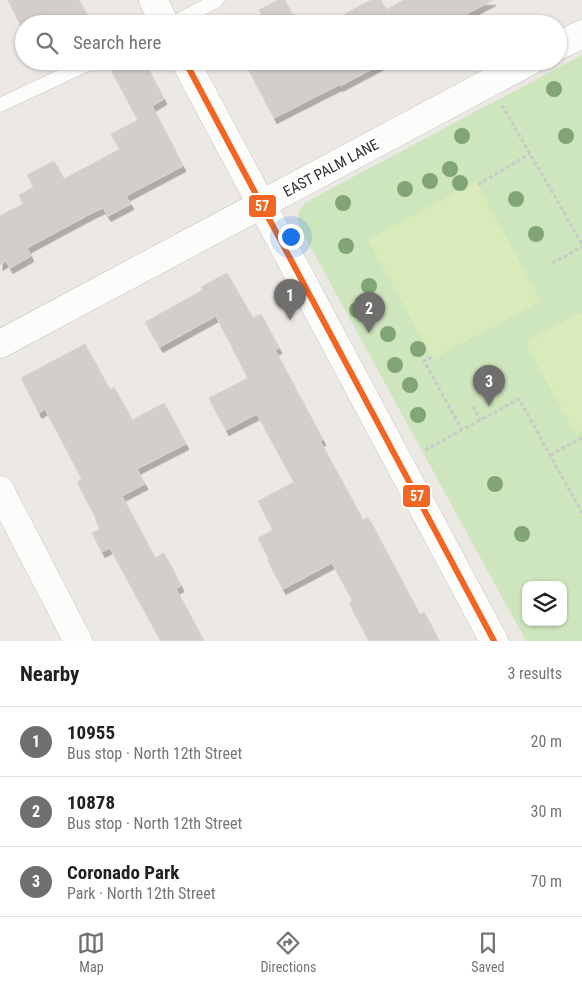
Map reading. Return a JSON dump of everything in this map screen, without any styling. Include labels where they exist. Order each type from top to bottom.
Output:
[{"type":"street","points":[[153,0],[160,15]]},
{"type":"street","points":[[567,42],[582,34]]},
{"type":"street","points":[[190,70],[494,641]]},
{"type":"street","name":"EAST PALM LANE","points":[[0,344],[513,70]]},
{"type":"street","points":[[0,490],[78,641]]},
{"type":"lane","points":[[189,15],[217,0]]},
{"type":"lane","points":[[0,105],[75,70]]},
{"type":"path","points":[[489,83],[582,245],[552,263]]},
{"type":"path","points":[[478,185],[530,154]]},
{"type":"path","points":[[432,357],[424,361],[462,430]]},
{"type":"path","points":[[425,450],[518,398],[582,513]]},
{"type":"path","points":[[473,406],[480,420]]},
{"type":"path","points":[[550,455],[582,438]]},
{"type":"green space","points":[[582,55],[582,641],[526,641],[299,226],[299,212],[308,201],[554,70],[567,70],[567,63]]},
{"type":"green space","points":[[476,181],[541,301],[433,359],[368,240]]},
{"type":"green space","points":[[581,313],[582,430],[575,434],[525,342]]},
{"type":"building","points":[[8,0],[79,0],[87,15],[16,15]]},
{"type":"building","points":[[278,0],[285,0],[292,15],[262,15],[259,10]]},
{"type":"building","points":[[371,0],[381,0],[386,10],[404,0],[493,0],[465,15],[344,15]]},
{"type":"building","points":[[111,70],[149,70],[164,99],[152,106],[183,166],[126,196],[131,204],[108,216],[103,208],[92,213],[27,248],[31,256],[10,268],[6,261],[0,265],[0,216],[23,204],[19,195],[34,187],[27,175],[54,161],[64,179],[120,149],[111,134],[138,120]]},
{"type":"building","points":[[249,70],[370,70],[340,86],[274,118]]},
{"type":"building","points":[[227,273],[253,318],[261,314],[279,348],[275,350],[323,440],[320,441],[363,520],[368,517],[420,615],[424,612],[439,641],[369,641],[349,603],[353,601],[332,563],[283,589],[258,538],[273,530],[258,501],[294,482],[257,414],[226,430],[209,398],[248,378],[216,316],[160,347],[145,322],[203,290],[201,287]]},
{"type":"building","points":[[85,344],[110,390],[114,387],[132,420],[164,403],[186,444],[137,469],[145,484],[122,496],[155,558],[164,553],[181,586],[176,589],[204,641],[161,641],[110,548],[102,552],[92,533],[100,529],[77,482],[82,479],[45,409],[39,413],[21,378]]},
{"type":"transit line","name":"57","points":[[190,70],[494,641]]},
{"type":"place","name":"10955","points":[[290,320]]},
{"type":"place","name":"10878","points":[[369,333]]},
{"type":"place","name":"Coronado Park","points":[[489,406]]}]
